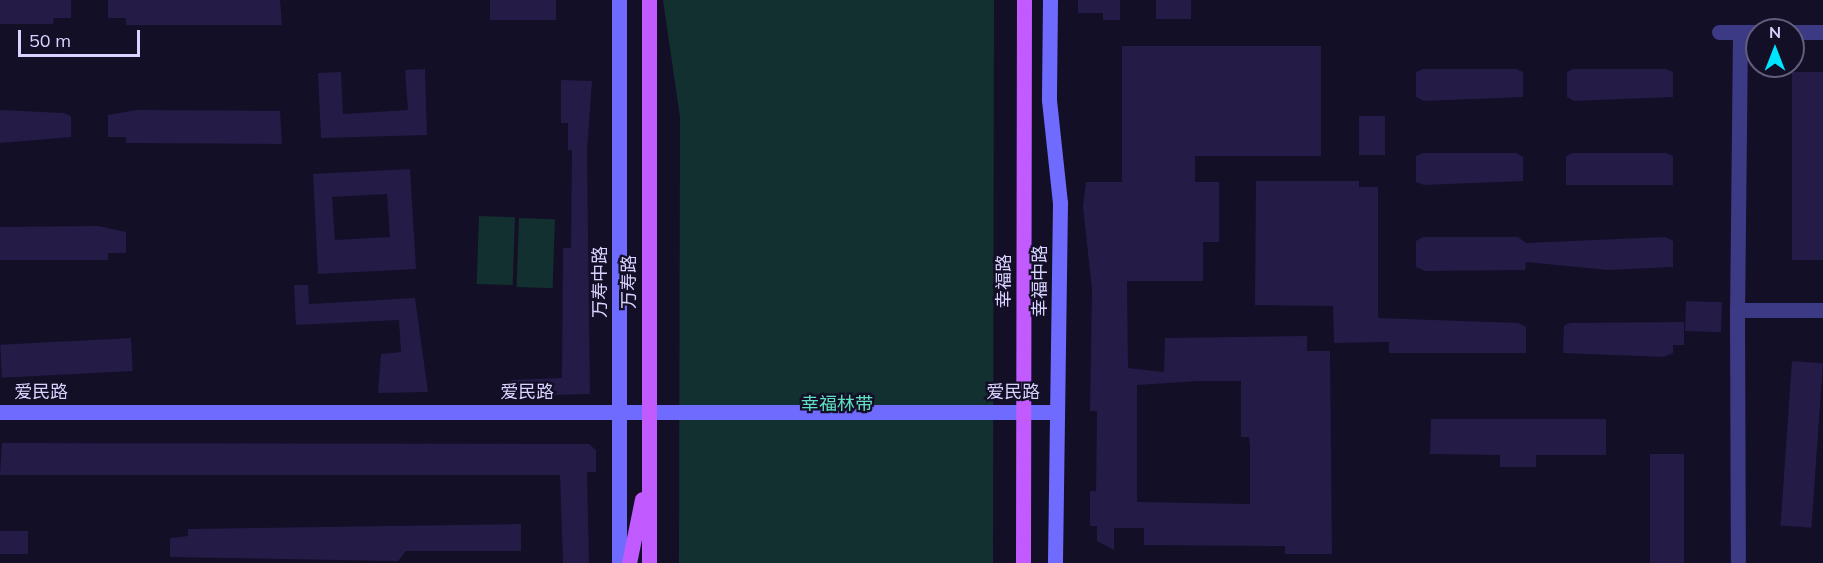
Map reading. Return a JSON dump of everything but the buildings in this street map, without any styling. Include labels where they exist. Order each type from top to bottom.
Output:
[{"type":"main road","name":"万寿中路","points":[[619,0],[619,563]]},
{"type":"main road","name":"万寿路","points":[[648,0],[649,563]]},
{"type":"main road","name":"幸福路","points":[[1023,563],[1024,0]]},
{"type":"main road","name":"幸福中路","points":[[1050,0],[1049,100],[1060,203],[1054,412],[1055,563]]},
{"type":"main road","name":"爱民路","points":[[0,412],[1054,412]]},
{"type":"main road","points":[[629,563],[649,466]]},
{"type":"street","points":[[1719,32],[1745,32]]},
{"type":"street","points":[[1738,563],[1737,310],[1740,32]]},
{"type":"street","points":[[1805,32],[1823,32]]},
{"type":"street","points":[[1737,310],[1823,310]]},
{"type":"green space","name":"幸福林带","points":[[663,0],[994,0],[993,563],[679,563],[680,117]]},
{"type":"green space","points":[[479,216],[515,217],[513,285],[477,284]]},
{"type":"green space","points":[[519,218],[555,219],[553,288],[517,287]]}]
